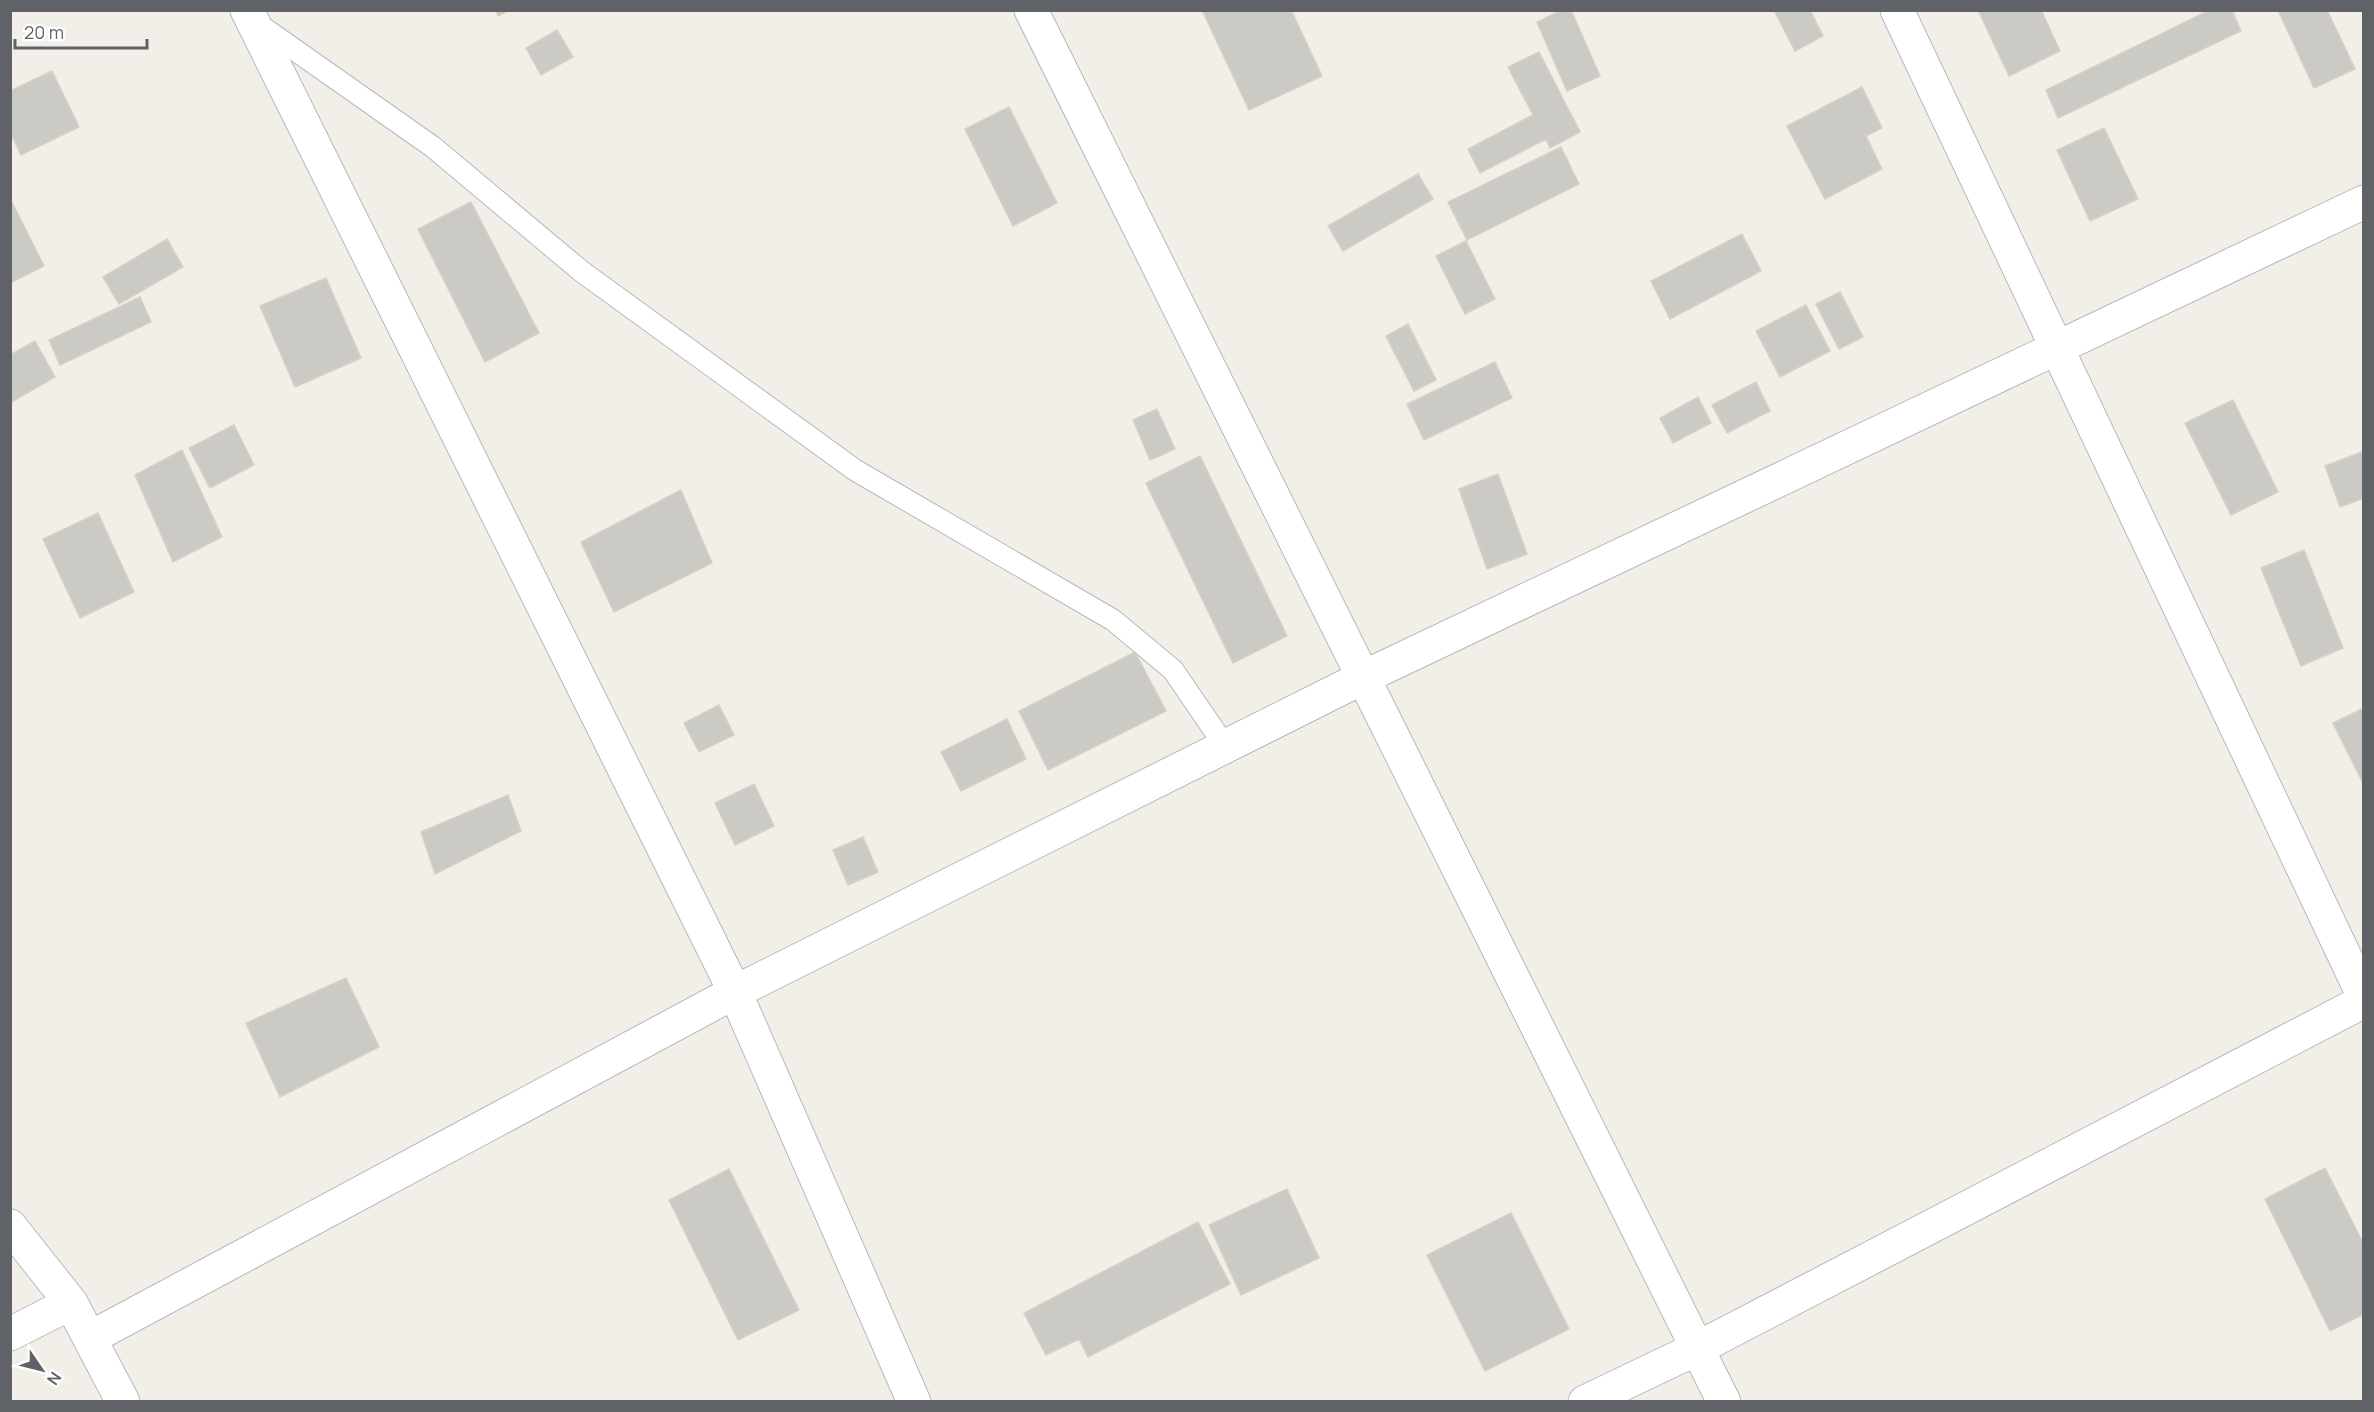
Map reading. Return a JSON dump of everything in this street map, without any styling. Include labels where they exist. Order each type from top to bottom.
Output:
[{"type":"street","points":[[1031,10],[1724,1401]]},
{"type":"street","points":[[1584,1401],[1698,1348],[2364,999],[2059,348],[1896,10]]},
{"type":"street","points":[[255,13],[735,992],[914,1401]]},
{"type":"street","points":[[90,1338],[735,992],[1225,746],[1362,678],[2364,202]]},
{"type":"street","points":[[10,1226],[71,1303],[123,1401]]},
{"type":"street","points":[[10,1334],[71,1303]]},
{"type":"lane","points":[[255,13],[433,147],[581,271],[855,470],[1113,620],[1173,670],[1225,746]]},
{"type":"building","points":[[496,10],[510,10],[498,16]]},
{"type":"building","points":[[1202,10],[1291,10],[1322,76],[1249,110]]},
{"type":"building","points":[[1562,10],[1571,10],[1600,76],[1567,91],[1537,22]]},
{"type":"building","points":[[1774,10],[1810,10],[1823,36],[1795,51]]},
{"type":"building","points":[[1978,10],[2041,10],[2060,51],[2009,76]]},
{"type":"building","points":[[2210,10],[2232,10],[2241,31],[2058,118],[2046,90]]},
{"type":"building","points":[[2278,10],[2327,10],[2355,69],[2314,88]]},
{"type":"building","points":[[557,30],[573,57],[541,75],[526,48]]},
{"type":"building","points":[[1539,52],[1580,132],[1550,148],[1546,139],[1480,173],[1468,149],[1533,115],[1508,67]]},
{"type":"building","points":[[52,71],[79,127],[21,155],[10,132],[10,91]]},
{"type":"building","points":[[1862,87],[1882,128],[1866,136],[1882,169],[1825,199],[1787,126]]},
{"type":"building","points":[[1009,107],[1057,203],[1013,226],[965,129]]},
{"type":"building","points":[[2104,128],[2138,199],[2090,221],[2057,150]]},
{"type":"building","points":[[1561,147],[1579,184],[1467,240],[1448,202]]},
{"type":"building","points":[[1418,174],[1433,199],[1343,251],[1328,226]]},
{"type":"building","points":[[10,198],[44,266],[10,283]]},
{"type":"building","points":[[471,202],[539,333],[485,362],[418,229]]},
{"type":"building","points":[[1742,234],[1761,271],[1670,319],[1651,281]]},
{"type":"building","points":[[167,239],[183,267],[119,304],[103,277]]},
{"type":"building","points":[[1466,241],[1495,299],[1465,314],[1436,256]]},
{"type":"building","points":[[326,278],[361,358],[295,387],[260,306]]},
{"type":"building","points":[[1840,292],[1863,337],[1839,349],[1816,304]]},
{"type":"building","points":[[140,297],[151,322],[60,365],[49,340]]},
{"type":"building","points":[[1806,305],[1830,351],[1780,377],[1756,331]]},
{"type":"building","points":[[1408,324],[1436,380],[1414,391],[1386,336]]},
{"type":"building","points":[[35,341],[55,377],[10,403],[10,355]]},
{"type":"building","points":[[1495,362],[1512,398],[1424,440],[1407,404]]},
{"type":"building","points":[[1756,382],[1770,411],[1727,433],[1712,405]]},
{"type":"building","points":[[1698,397],[1711,423],[1673,443],[1660,418]]},
{"type":"building","points":[[2233,400],[2278,492],[2231,515],[2185,423]]},
{"type":"building","points":[[1157,409],[1175,449],[1150,460],[1133,420]]},
{"type":"building","points":[[234,425],[254,465],[210,488],[189,448]]},
{"type":"building","points":[[182,450],[222,537],[173,562],[135,475]]},
{"type":"building","points":[[2364,451],[2364,498],[2340,507],[2325,466]]},
{"type":"building","points":[[1200,456],[1287,636],[1233,663],[1146,483]]},
{"type":"building","points":[[1498,474],[1527,554],[1487,569],[1459,489]]},
{"type":"building","points":[[681,490],[712,563],[614,612],[581,542]]},
{"type":"building","points":[[98,513],[134,592],[80,618],[43,539]]},
{"type":"building","points":[[2304,550],[2343,648],[2301,666],[2261,568]]},
{"type":"building","points":[[1135,652],[1166,711],[1048,770],[1019,711]]},
{"type":"building","points":[[719,705],[734,735],[699,752],[684,723]]},
{"type":"building","points":[[2364,708],[2364,785],[2333,723]]},
{"type":"building","points":[[1007,719],[1026,759],[961,791],[941,752]]},
{"type":"building","points":[[754,784],[774,826],[735,845],[715,803]]},
{"type":"building","points":[[508,795],[521,831],[435,874],[421,832]]},
{"type":"building","points":[[863,837],[878,872],[848,885],[833,850]]},
{"type":"building","points":[[346,978],[379,1047],[280,1097],[246,1023]]},
{"type":"building","points":[[2325,1168],[2364,1245],[2364,1314],[2330,1331],[2265,1199]]},
{"type":"building","points":[[729,1169],[799,1310],[738,1340],[669,1200]]},
{"type":"building","points":[[1287,1189],[1319,1258],[1241,1295],[1209,1225]]},
{"type":"building","points":[[1511,1213],[1569,1329],[1485,1371],[1427,1255]]},
{"type":"building","points":[[1198,1222],[1230,1284],[1088,1357],[1079,1339],[1046,1355],[1024,1313]]}]
